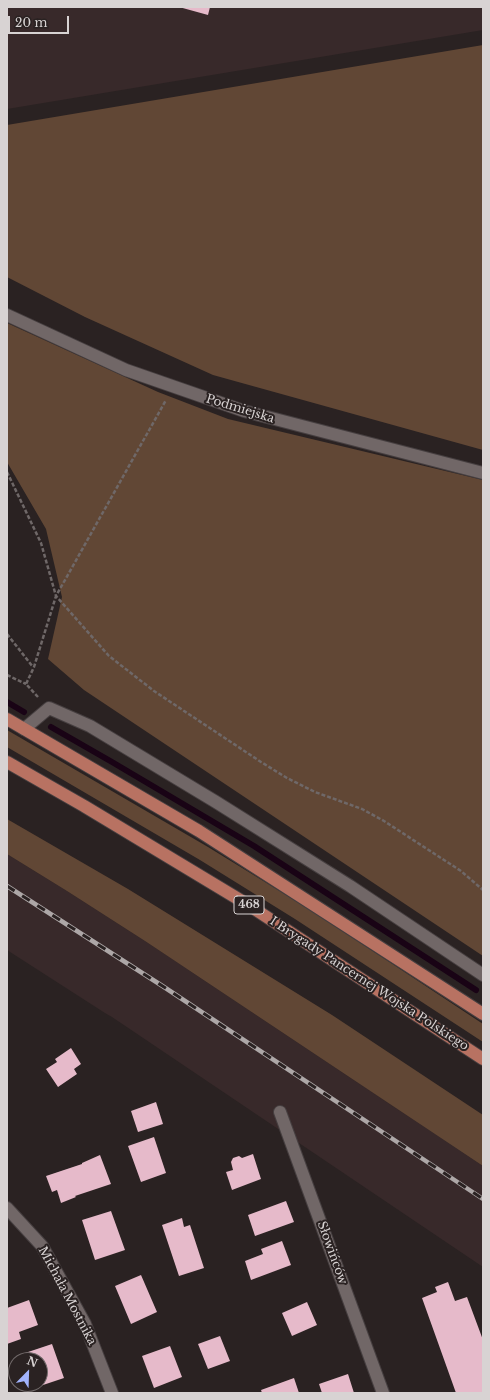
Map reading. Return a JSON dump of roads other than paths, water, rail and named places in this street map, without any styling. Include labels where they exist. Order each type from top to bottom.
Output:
[{"type":"main road","points":[[7,719],[199,831],[284,884],[483,1014]]},
{"type":"main road","name":"I Brygady Pancernej Wojska Polskiego","points":[[7,762],[84,806],[250,906],[483,1059]]},
{"type":"street","name":"Podmiejska","points":[[7,315],[126,370],[244,411],[483,473]]},
{"type":"street","points":[[24,729],[49,708],[90,726],[210,798],[350,886],[483,975]]},
{"type":"street","name":"Słowińców","points":[[280,1112],[383,1393]]},
{"type":"street","name":"Michała Mostnika","points":[[7,1208],[42,1246],[85,1324],[112,1393]]},
{"type":"waterway","points":[[7,702],[24,712]]},
{"type":"waterway","points":[[51,727],[254,846],[476,990]]},
{"type":"railway","points":[[7,886],[164,987],[483,1199]]}]
